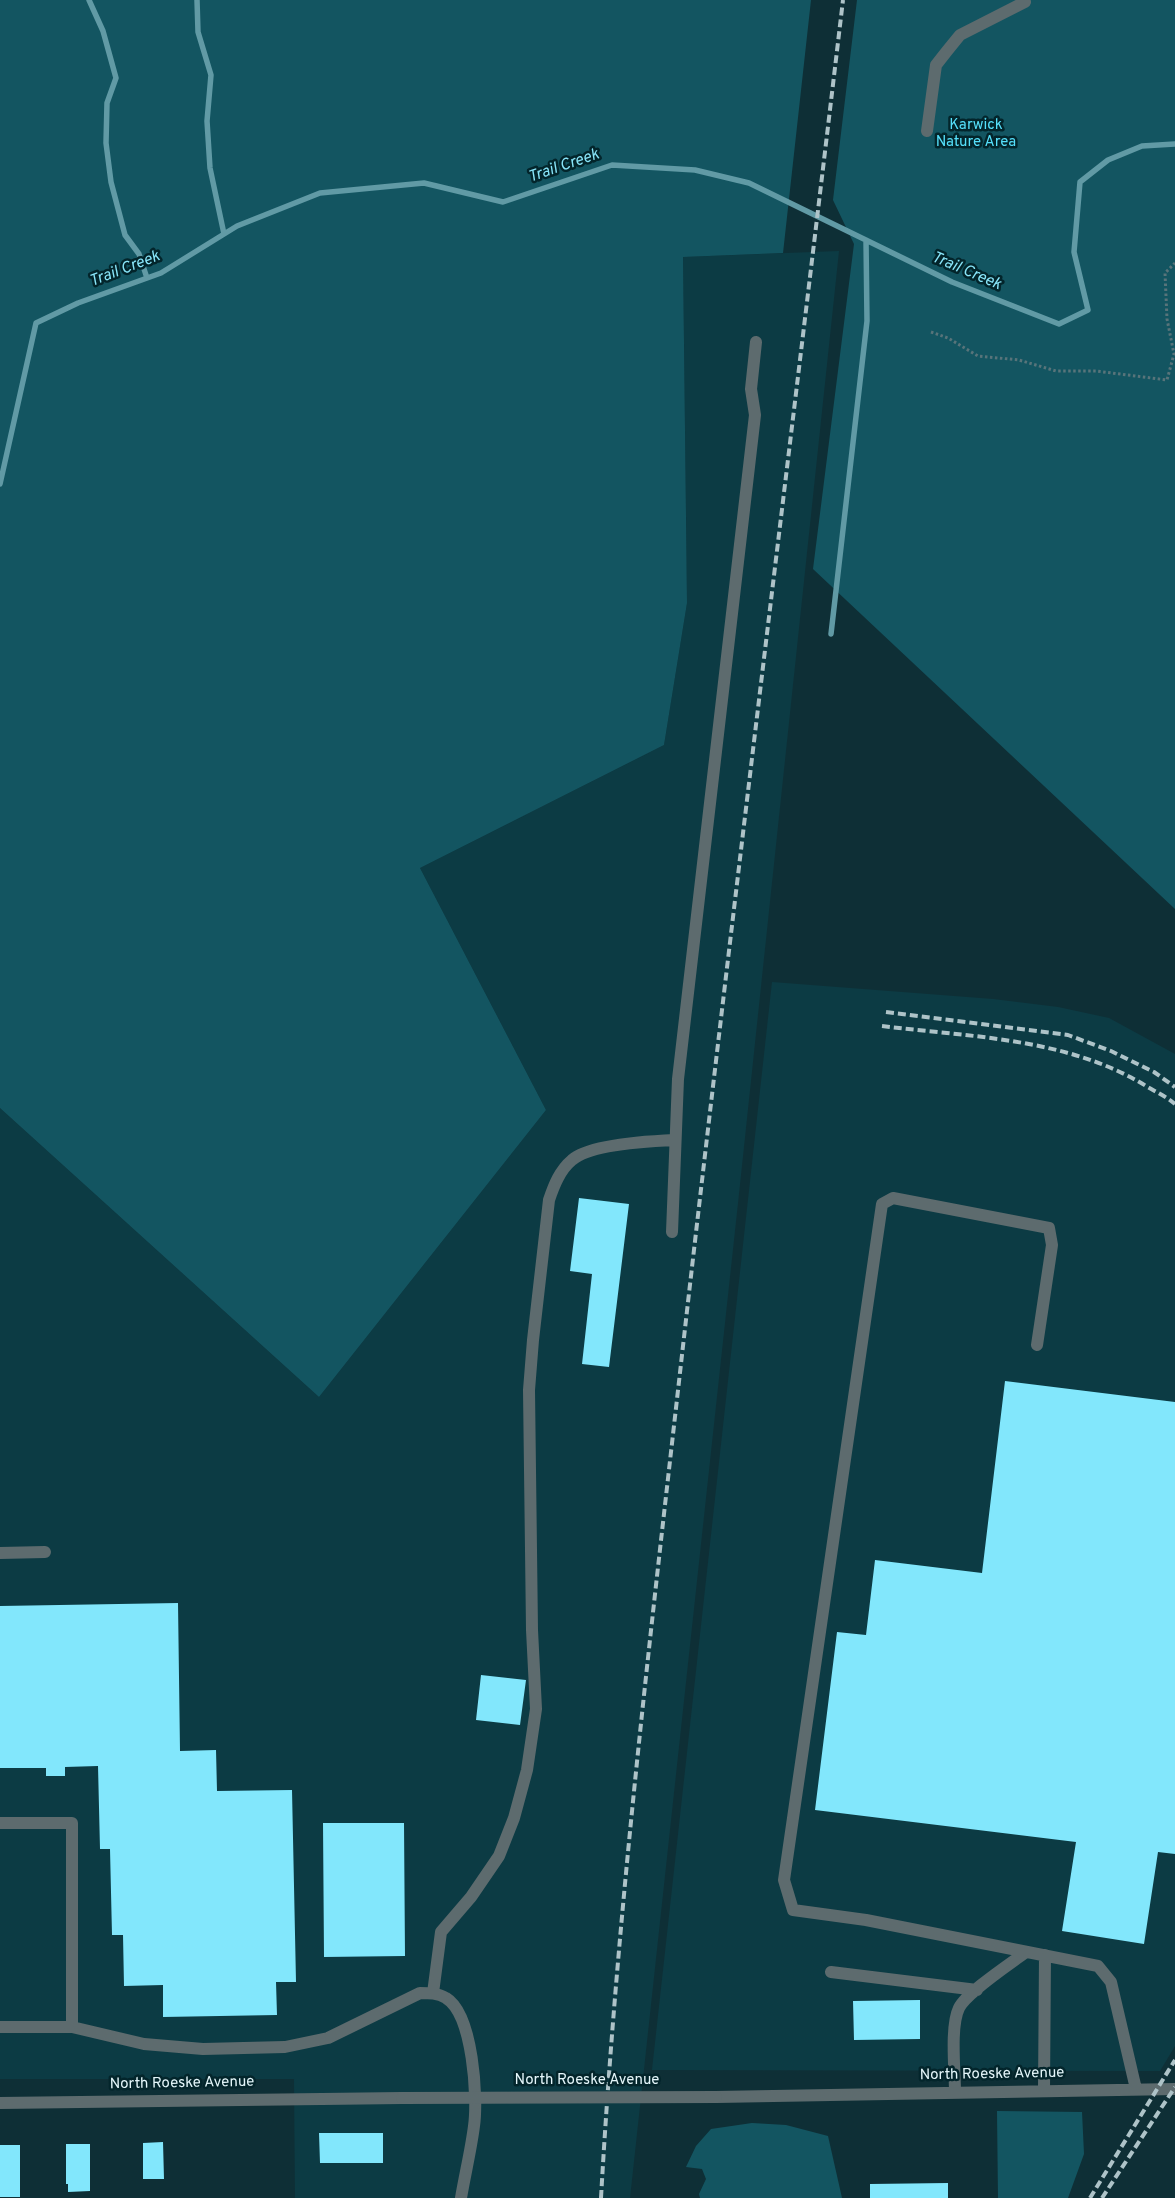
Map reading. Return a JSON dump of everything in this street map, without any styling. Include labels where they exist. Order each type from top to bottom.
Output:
[{"type":"street","points":[[927,131],[936,64],[960,34],[1026,1]]},
{"type":"street","points":[[672,1232],[678,1079],[755,415],[752,389],[756,342]]},
{"type":"street","points":[[433,1993],[441,1932],[471,1897],[499,1856],[514,1818],[527,1770],[536,1710],[532,1630],[530,1390],[533,1340],[549,1200],[556,1179],[572,1160],[588,1151],[639,1143],[675,1140]]},
{"type":"street","points":[[1038,1345],[1052,1245],[1049,1228],[892,1198],[882,1204],[784,1880],[793,1910],[866,1920],[1098,1966],[1111,1982],[1136,2089]]},
{"type":"street","points":[[0,1553],[45,1552]]},
{"type":"street","points":[[0,1823],[72,1823],[72,2027]]},
{"type":"street","points":[[955,2092],[954,2022],[959,2008],[977,1990],[1026,1952]]},
{"type":"street","points":[[1044,2090],[1045,1956]]},
{"type":"street","points":[[830,1972],[977,1990]]},
{"type":"street","points":[[0,2027],[72,2027],[144,2044],[183,2048],[285,2047],[328,2038],[420,1993],[433,1993],[448,1999],[464,2022],[474,2071],[474,2125],[461,2198]]},
{"type":"street","name":"North Roeske Avenue","points":[[0,2102],[716,2096],[1175,2089]]},
{"type":"path","points":[[931,332],[948,338],[978,356],[1019,360],[1056,371],[1096,371],[1167,380],[1174,354],[1167,319],[1165,273],[1175,263]]},
{"type":"shaded area","points":[[839,251],[630,2198],[295,2198],[294,2079],[0,2079],[0,1108],[319,1397],[546,1110],[420,868],[664,745],[687,603],[683,257]]},
{"type":"shaded area","points":[[772,982],[993,999],[1058,1007],[1109,1018],[1175,1054],[1175,2046],[1160,2071],[652,2070]]},
{"type":"green space","points":[[0,0],[811,0],[783,253],[683,257],[687,603],[664,745],[420,868],[546,1110],[319,1397],[0,1108]]},
{"type":"green space","name":"Karwick Nature Area","points":[[857,0],[1175,0],[1175,909],[813,569],[854,244],[833,200]]},
{"type":"green space","points":[[997,2111],[1082,2112],[1084,2154],[1068,2198],[998,2198]]},
{"type":"green space","points":[[752,2123],[786,2125],[828,2136],[842,2198],[700,2198],[699,2194],[706,2179],[702,2169],[686,2167],[696,2146],[711,2129]]},
{"type":"building","points":[[579,1198],[629,1204],[609,1367],[582,1364],[592,1274],[570,1271]]},
{"type":"building","points":[[1005,1381],[1175,1402],[1175,1854],[1158,1852],[1144,1944],[1062,1931],[1076,1842],[815,1810],[837,1632],[866,1635],[875,1560],[982,1573]]},
{"type":"building","points":[[178,1603],[180,1751],[216,1750],[217,1791],[292,1790],[296,1982],[276,1982],[277,2015],[163,2017],[163,1985],[124,1986],[123,1935],[112,1935],[110,1849],[100,1849],[98,1766],[65,1767],[65,1776],[46,1776],[46,1768],[0,1768],[0,1606]]},
{"type":"building","points":[[481,1675],[526,1680],[520,1725],[476,1720]]},
{"type":"building","points":[[323,1823],[404,1823],[405,1956],[324,1957]]},
{"type":"building","points":[[920,2000],[920,2039],[854,2040],[853,2001]]},
{"type":"building","points":[[319,2133],[383,2133],[383,2163],[320,2163]]},
{"type":"building","points":[[163,2142],[164,2179],[143,2179],[143,2143]]},
{"type":"building","points":[[66,2144],[90,2144],[90,2191],[68,2192],[68,2184],[66,2184]]},
{"type":"building","points":[[0,2145],[20,2145],[20,2197],[0,2197]]},
{"type":"building","points":[[948,2183],[948,2198],[870,2198],[870,2184]]},
{"type":"waterway","points":[[89,0],[103,31],[116,78],[107,103],[106,143],[111,182],[125,235],[139,254],[147,278]]},
{"type":"waterway","points":[[197,0],[198,32],[211,75],[207,121],[210,168],[224,234]]},
{"type":"waterway","name":"Trail Creek","points":[[0,484],[36,323],[78,303],[161,273],[237,226],[320,193],[424,183],[503,202],[612,165],[695,170],[749,183],[952,282],[1059,324],[1088,310],[1074,252],[1080,182],[1108,160],[1142,146],[1175,144]]},
{"type":"waterway","points":[[831,634],[867,321],[866,240]]},
{"type":"railway","points":[[601,2198],[616,1985],[647,1665],[722,1009],[843,0]]},
{"type":"railway","points":[[886,1012],[1068,1035],[1111,1051],[1154,1072],[1175,1087]]},
{"type":"railway","points":[[882,1026],[984,1037],[1052,1049],[1116,1070],[1175,1104]]},
{"type":"railway","points":[[1090,2198],[1175,2060]]},
{"type":"railway","points":[[1102,2198],[1175,2087]]}]
